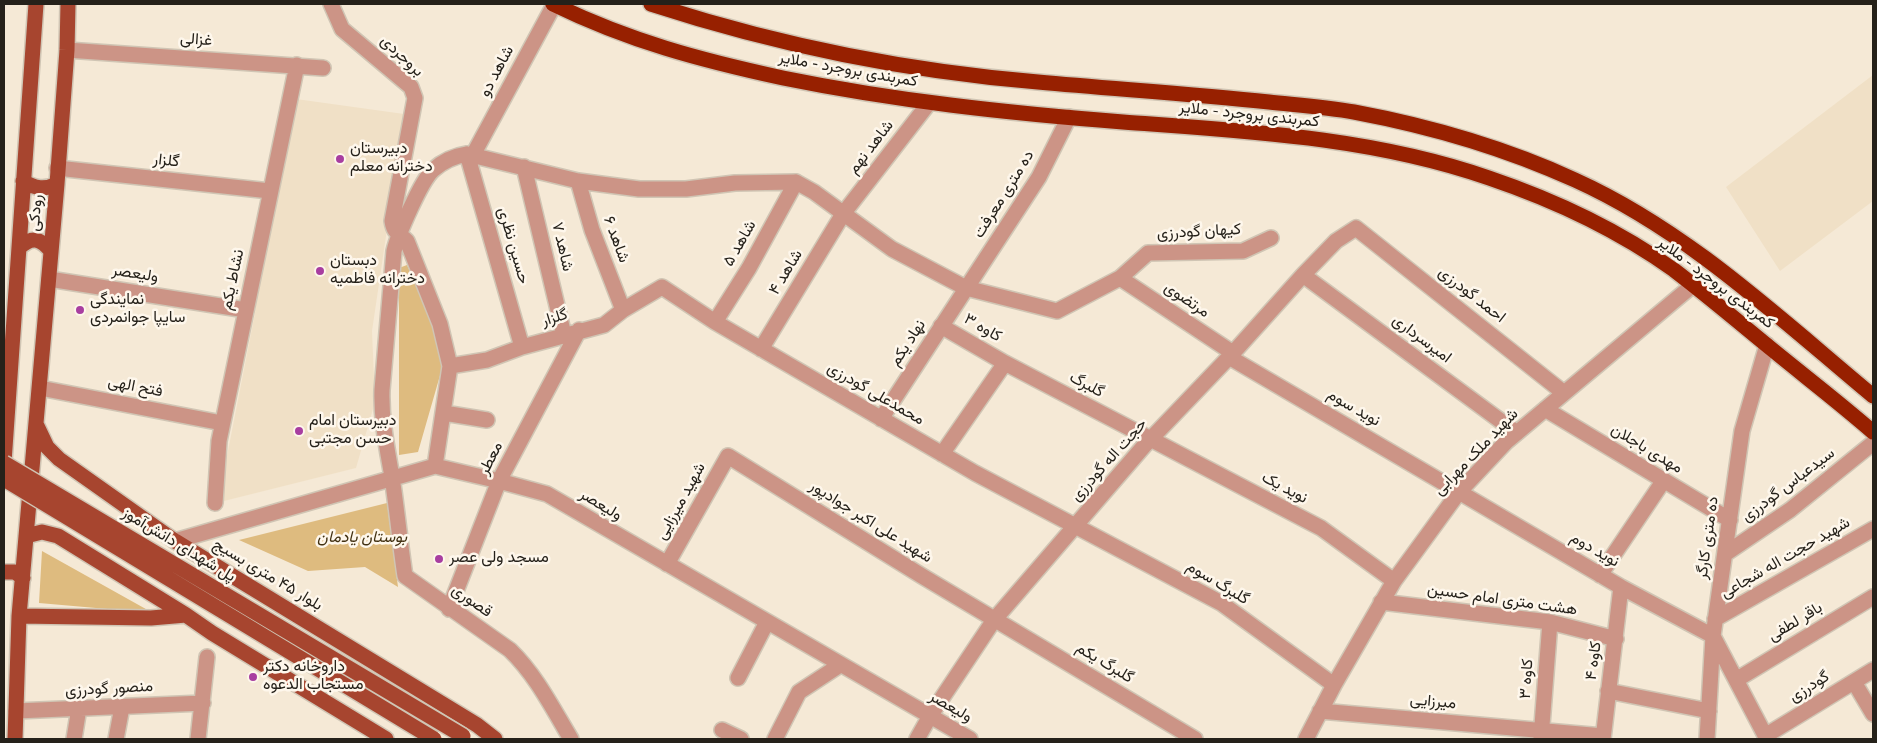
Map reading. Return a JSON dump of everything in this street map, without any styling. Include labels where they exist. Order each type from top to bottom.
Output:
[{"type":"highway","name":"کمربندی بروجرد - ملایر","points":[[553,4],[607,29],[700,60],[822,86],[929,103],[1069,118],[1251,132],[1377,149],[1429,160],[1495,180],[1530,193],[1604,227],[1673,270],[1873,432]]},
{"type":"highway","name":"کمربندی بروجرد - ملایر","points":[[651,4],[730,28],[807,48],[861,59],[962,74],[1203,95],[1352,112],[1405,123],[1492,148],[1574,180],[1612,198],[1664,229],[1768,308],[1873,396]]},
{"type":"main road","name":"رودکی","points":[[4,463],[5,414],[36,4]]},
{"type":"main road","name":"رودکی","points":[[26,536],[57,184],[67,50],[68,4]]},
{"type":"main road","points":[[23,181],[35,188],[57,184]]},
{"type":"main road","points":[[19,248],[28,240],[35,240],[41,241],[51,251]]},
{"type":"main road","name":"بلوار ۴۵ متری بسیج","points":[[37,425],[48,447],[59,459],[175,541],[477,725],[495,739]]},
{"type":"main road","name":"پل شهدای دانش‌آموز","points":[[4,463],[469,738]]},
{"type":"main road","points":[[4,472],[31,486]]},
{"type":"main road","name":"پل شهدای دانش‌آموز","points":[[4,479],[434,739]]},
{"type":"main road","points":[[15,739],[20,616],[26,536],[42,532],[58,536],[386,739]]},
{"type":"main road","points":[[4,572],[16,572],[23,578]]},
{"type":"main road","points":[[20,616],[151,618],[186,615]]},
{"type":"street","name":"بروجردی","points":[[331,4],[342,29],[412,87],[415,98],[392,221],[398,235]]},
{"type":"street","name":"شاهد دو","points":[[470,154],[553,4]]},
{"type":"street","name":"غزالی","points":[[67,50],[323,68]]},
{"type":"street","name":"نشاط یکم","points":[[216,503],[219,441],[222,423],[298,65]]},
{"type":"street","name":"شاهد نهم","points":[[843,214],[929,103]]},
{"type":"street","name":"ده متری معرفت","points":[[966,288],[1039,177],[1069,118]]},
{"type":"street","points":[[435,466],[450,366],[440,324],[407,241],[398,235],[431,172],[452,156],[470,154],[578,181],[640,189],[686,189],[735,183],[796,182]]},
{"type":"street","name":"حسین نظری","points":[[470,154],[522,347]]},
{"type":"street","name":"شاهد ۷","points":[[524,167],[564,335]]},
{"type":"street","name":"گلزار","points":[[57,168],[270,191]]},
{"type":"street","name":"شاهد ۶","points":[[578,181],[592,230],[623,310]]},
{"type":"street","name":"کیهان گودرزی","points":[[796,182],[814,192],[892,249],[966,288],[1057,311],[1120,278],[1148,253],[1243,251],[1271,238]]},
{"type":"street","name":"شاهد ۵","points":[[715,322],[749,268],[796,182]]},
{"type":"street","name":"شاهد ۴","points":[[761,349],[843,214]]},
{"type":"street","name":"حجت اله گودرزی","points":[[917,739],[930,716],[994,620],[1151,440],[1303,275],[1336,241],[1356,228]]},
{"type":"street","name":"احمد گودرزی","points":[[1356,228],[1564,392]]},
{"type":"street","name":"قصوری","points":[[398,235],[394,251],[381,408],[405,576],[449,609],[510,650],[521,661],[544,694],[571,739]]},
{"type":"street","name":"امیرسرداری","points":[[1303,275],[1517,433]]},
{"type":"street","name":"مرتضوی","points":[[1120,278],[1231,355]]},
{"type":"street","name":"ولیعصر","points":[[49,280],[246,310]]},
{"type":"street","name":"شهید ملک مهرابی","points":[[1306,739],[1334,684],[1394,581],[1459,492],[1517,433],[1693,285]]},
{"type":"street","name":"گلزار","points":[[450,366],[487,360],[522,347],[579,330],[604,325],[623,310],[662,287]]},
{"type":"street","name":"محمدعلی گودرزی","points":[[662,287],[715,322],[881,419],[1075,526]]},
{"type":"street","name":"نهاد یکم","points":[[881,419],[966,288]]},
{"type":"street","name":"کاوه ۳","points":[[941,326],[1005,363]]},
{"type":"street","name":"معطر","points":[[449,609],[500,481],[579,330]]},
{"type":"street","name":"ده متری کارگر","points":[[1707,739],[1713,636],[1742,432],[1767,345]]},
{"type":"street","name":"نوید سوم","points":[[1231,355],[1459,492]]},
{"type":"street","points":[[942,454],[1005,363]]},
{"type":"street","name":"گلبرگ","points":[[1005,363],[1151,440]]},
{"type":"street","name":"فتح الهی","points":[[40,388],[222,423]]},
{"type":"street","name":"مهدی باجلان","points":[[1545,409],[1730,520]]},
{"type":"street","points":[[444,413],[487,420]]},
{"type":"street","name":"نوید یک","points":[[1151,440],[1321,528],[1394,581]]},
{"type":"street","name":"سیدعباس گودرزی","points":[[1725,554],[1790,510],[1873,443]]},
{"type":"street","name":"شهید میرزایی","points":[[667,564],[728,456]]},
{"type":"street","name":"شهید علی اکبر جوادپور","points":[[728,456],[994,620]]},
{"type":"street","name":"ولیعصر","points":[[175,541],[435,466],[500,481],[547,494],[970,739]]},
{"type":"street","points":[[1600,575],[1664,480]]},
{"type":"street","name":"نوید دوم","points":[[1459,492],[1621,587],[1713,636]]},
{"type":"street","name":"گلبرگ سوم","points":[[1075,526],[1221,603],[1334,684]]},
{"type":"street","name":"شهید حجت اله شجاعی","points":[[1715,619],[1873,529]]},
{"type":"street","name":"کاوه ۴","points":[[1603,737],[1621,587]]},
{"type":"street","name":"باقر لطفی","points":[[1736,680],[1873,597]]},
{"type":"street","name":"هشت متری امام حسین","points":[[1381,602],[1550,622],[1616,639]]},
{"type":"street","name":"گلبرگ یکم","points":[[994,620],[1195,739]]},
{"type":"street","points":[[738,678],[767,622]]},
{"type":"street","name":"کاوه ۳","points":[[1542,734],[1550,622]]},
{"type":"street","points":[[1713,636],[1766,738]]},
{"type":"street","points":[[198,739],[207,657]]},
{"type":"street","points":[[775,739],[799,692],[840,665]]},
{"type":"street","name":"گودرزی","points":[[1766,738],[1873,670]]},
{"type":"street","points":[[1854,682],[1873,714]]},
{"type":"street","points":[[1608,691],[1708,711]]},
{"type":"street","name":"منصور گودرزی","points":[[16,711],[203,702]]},
{"type":"street","points":[[116,739],[122,707]]},
{"type":"street","points":[[74,739],[79,708]]},
{"type":"street","name":"میرزایی","points":[[1320,711],[1542,734],[1603,737]]},
{"type":"street","points":[[722,730],[741,739]]},
{"type":"shaded area","points":[[1873,75],[1873,201],[1780,271],[1726,187]]},
{"type":"shaded area","points":[[296,99],[404,114],[372,331],[375,402],[356,468],[220,502],[226,461],[255,313],[252,312],[255,312],[262,260]]},
{"type":"green space","points":[[407,265],[441,343],[441,372],[418,452],[399,455],[399,268]]},
{"type":"green space","name":"بوستان یادمان","points":[[387,503],[398,587],[365,567],[308,571],[239,540]]},
{"type":"green space","points":[[42,551],[153,613],[39,603]]},
{"type":"place","name":"دبیرستان دخترانه معلم","points":[[340,159]]},
{"type":"place","name":"دبستان دخترانه فاطمیه","points":[[320,271]]},
{"type":"place","name":"نمایندگی سایپا جوانمردی","points":[[80,310]]},
{"type":"place","name":"دبیرستان امام حسن مجتبی","points":[[299,431]]},
{"type":"place","name":"مسجد ولی عصر","points":[[439,559]]},
{"type":"place","name":"داروخانه دکتر مستجاب الدعوه","points":[[253,677]]}]
